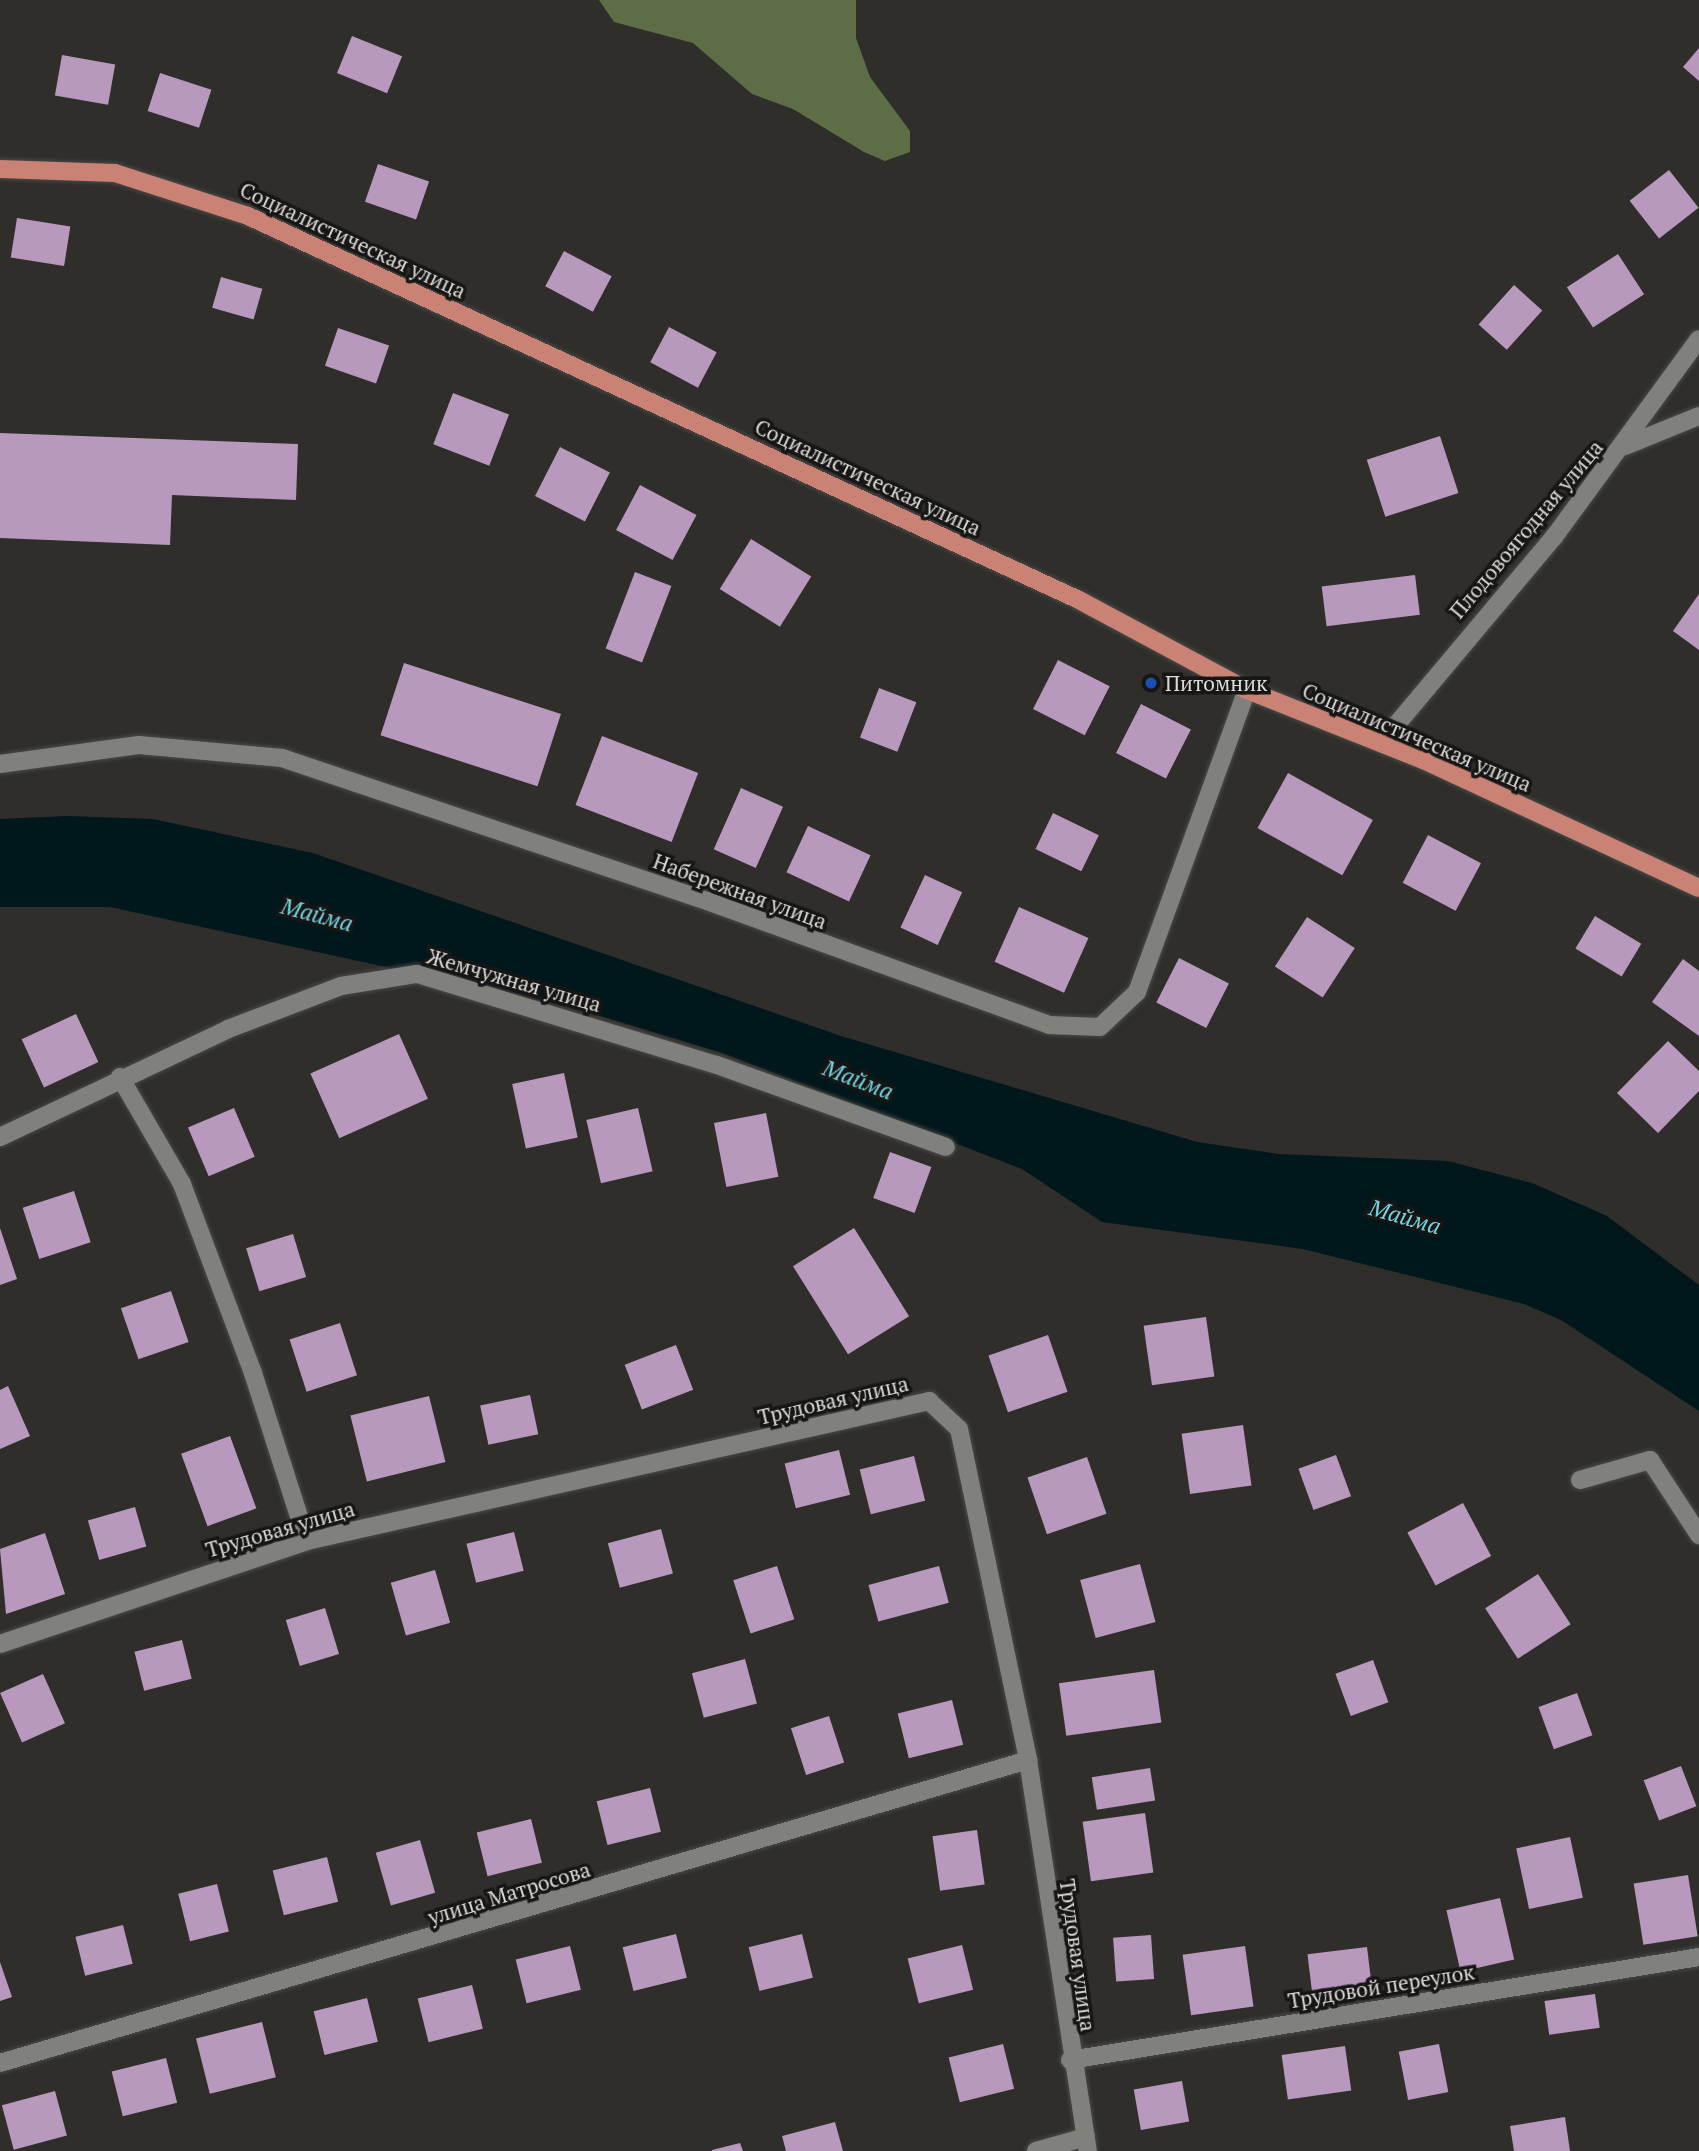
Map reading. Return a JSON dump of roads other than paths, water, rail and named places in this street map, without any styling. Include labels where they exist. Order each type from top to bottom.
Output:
[{"type":"main road","name":"Социалистическая улица","points":[[0,169],[115,173],[248,216],[1079,600],[1247,690],[1381,743],[1699,888]]},
{"type":"street","name":"Плодовоягодная улица","points":[[1381,743],[1625,446],[1699,339]]},
{"type":"street","points":[[1625,446],[1699,416]]},
{"type":"street","name":"Набережная улица","points":[[0,764],[139,745],[282,758],[707,901],[1049,1026],[1100,1027],[1137,992],[1247,690]]},
{"type":"street","name":"Жемчужная улица","points":[[0,1137],[120,1077],[341,986],[417,974],[717,1065],[946,1147]]},
{"type":"street","points":[[120,1077],[182,1184],[253,1373],[307,1541]]},
{"type":"street","name":"Трудовая улица","points":[[0,1644],[307,1541],[929,1401],[959,1429],[1028,1760],[1070,2060],[1087,2144]]},
{"type":"street","points":[[1580,1480],[1650,1460],[1699,1535]]},
{"type":"street","name":"улица Матросова","points":[[0,2063],[1028,1760]]},
{"type":"street","name":"Трудовой переулок","points":[[1070,2060],[1699,1957]]},
{"type":"street","points":[[1036,2151],[1087,2144]]},
{"type":"water","name":"Майма","points":[[67,816],[153,819],[313,853],[841,1036],[1197,1142],[1278,1154],[1448,1161],[1532,1183],[1607,1216],[1699,1285],[1699,1411],[1561,1320],[1524,1304],[1303,1249],[1102,1222],[1022,1169],[722,1053],[574,1008],[110,907],[0,907],[0,819]]},
{"type":"place","name":"Питомник","points":[[1151,683]]}]
